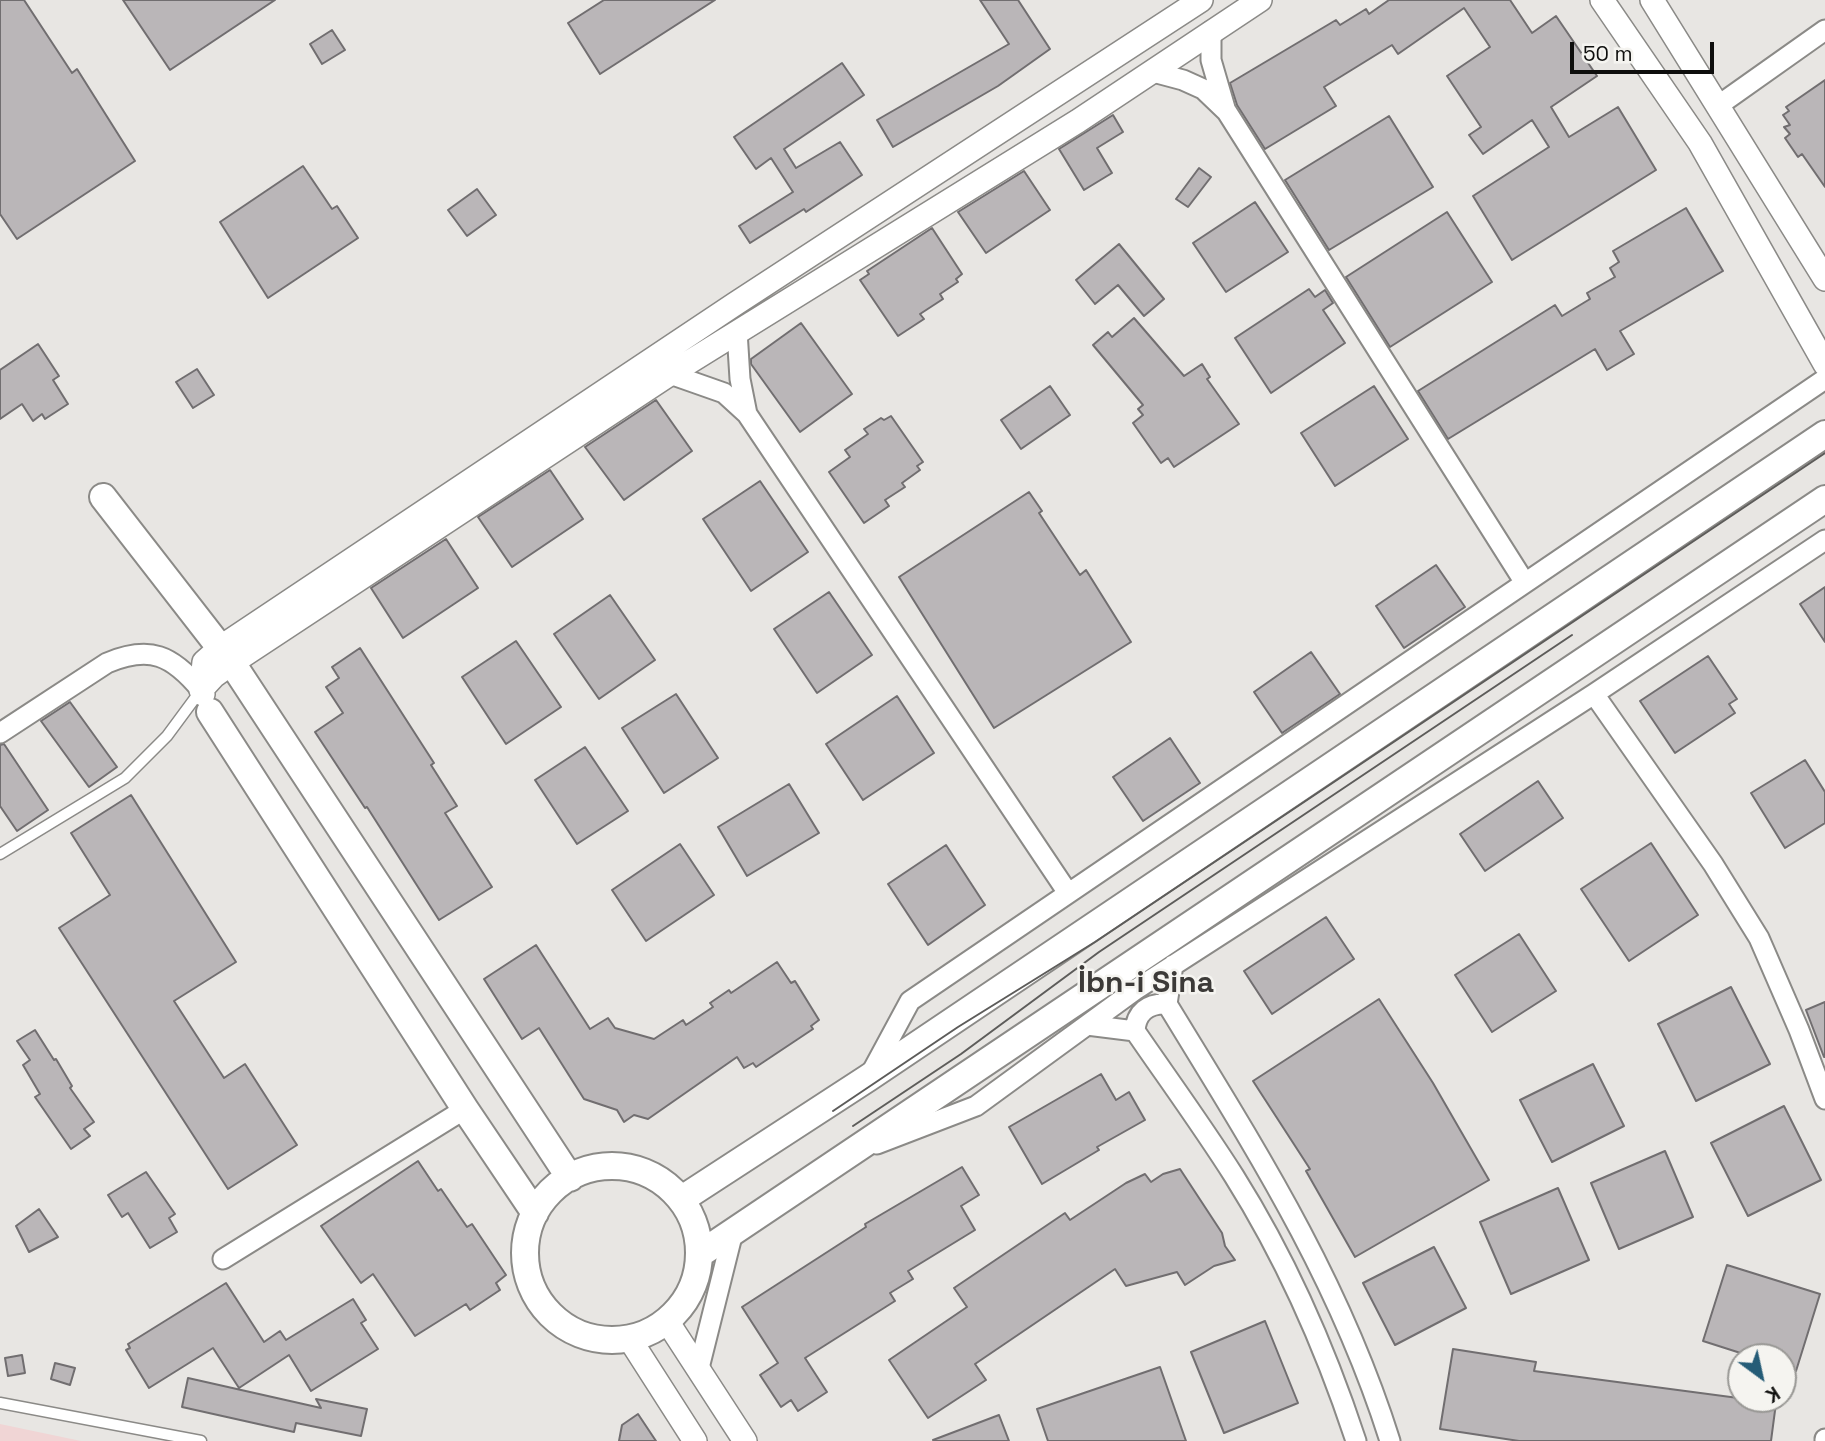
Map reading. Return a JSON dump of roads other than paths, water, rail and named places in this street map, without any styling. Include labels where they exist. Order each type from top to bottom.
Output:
[{"type":"main road","points":[[682,1199],[868,1078],[1825,434]]},
{"type":"main road","points":[[103,497],[226,655],[570,1178]]},
{"type":"main road","points":[[700,1254],[1825,499]]},
{"type":"main road","points":[[206,701],[465,1110],[535,1213]]},
{"type":"main road","points":[[603,1166],[633,1167],[660,1179],[682,1199],[697,1231],[700,1254],[695,1282],[682,1307],[661,1326],[636,1338],[608,1341],[580,1335],[556,1321],[538,1300],[527,1273],[525,1244],[535,1213],[551,1191],[570,1178],[603,1166]]},
{"type":"street","points":[[226,655],[735,304],[1201,0]]},
{"type":"street","points":[[206,701],[204,662],[226,655],[737,331],[1153,72],[1260,0]]},
{"type":"street","points":[[1602,0],[1700,143],[1819,339],[1825,364]]},
{"type":"street","points":[[1652,0],[1825,279]]},
{"type":"street","points":[[1719,105],[1825,30]]},
{"type":"street","points":[[1211,31],[1211,60],[1227,112]]},
{"type":"street","points":[[1153,72],[1182,79],[1203,89],[1227,112],[1525,583]]},
{"type":"street","points":[[737,331],[740,379],[747,414]]},
{"type":"street","points":[[670,374],[724,393],[747,414],[1068,892]]},
{"type":"street","points":[[868,1078],[910,1001],[1825,379]]},
{"type":"street","points":[[844,1157],[976,1106],[1173,965],[1594,694],[1825,540]]},
{"type":"street","points":[[0,733],[107,663],[143,652],[174,662],[187,672],[206,701]]},
{"type":"street","points":[[1594,694],[1713,864],[1759,938],[1799,1030],[1825,1099]]},
{"type":"street","points":[[1173,965],[1167,1004],[1263,1160],[1315,1256],[1366,1371],[1391,1441]]},
{"type":"street","points":[[1167,1004],[1150,1006],[1143,1010],[1138,1016],[1135,1031],[1235,1177],[1264,1229],[1315,1335],[1356,1441]]},
{"type":"street","points":[[1087,1025],[1135,1031]]},
{"type":"street","points":[[223,1259],[465,1110]]},
{"type":"street","points":[[699,1368],[733,1232]]},
{"type":"street","points":[[667,1321],[745,1441]]},
{"type":"street","points":[[629,1338],[695,1441]]},
{"type":"lane","points":[[0,854],[125,778],[206,701]]},
{"type":"lane","points":[[0,1403],[201,1441]]},
{"type":"tram line","points":[[833,1111],[958,1027],[1095,942],[1825,453]]},
{"type":"tram line","points":[[853,1126],[961,1054],[1099,952],[1572,635]]},
{"type":"district","name":"İbn-i Sina","points":[[1146,984]]}]
